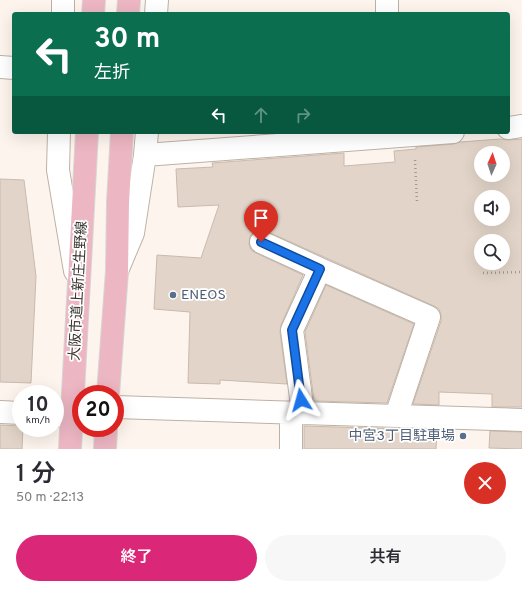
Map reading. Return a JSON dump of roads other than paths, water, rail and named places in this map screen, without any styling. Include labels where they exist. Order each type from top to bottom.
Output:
[{"type":"main road","points":[[93,12],[94,0]]},
{"type":"main road","points":[[128,12],[129,0]]},
{"type":"main road","name":"大阪市道上新庄生野線","points":[[64,408],[79,292],[87,134]]},
{"type":"main road","points":[[109,385],[117,271],[118,202],[122,134]]},
{"type":"main road","name":"大阪市道上新庄生野線","points":[[64,421],[70,449]]},
{"type":"main road","points":[[105,449],[106,437]]},
{"type":"street","points":[[63,0],[63,12]]},
{"type":"street","points":[[156,0],[156,12]]},
{"type":"street","points":[[386,0],[387,12]]},
{"type":"street","points":[[0,67],[12,68]]},
{"type":"street","points":[[510,128],[522,126]]},
{"type":"street","points":[[59,134],[58,170],[79,292]]},
{"type":"street","points":[[117,271],[133,233],[147,134]]},
{"type":"street","points":[[145,155],[401,134]]},
{"type":"street","points":[[261,242],[429,317],[396,416]]},
{"type":"street","points":[[291,449],[297,413],[292,330],[320,269]]},
{"type":"street","points":[[124,407],[522,420]]},
{"type":"street","points":[[0,412],[12,413]]},
{"type":"place","name":"ENEOS","points":[[173,295]]},
{"type":"place","name":"中宮3丁目駐車場","points":[[463,436]]}]
